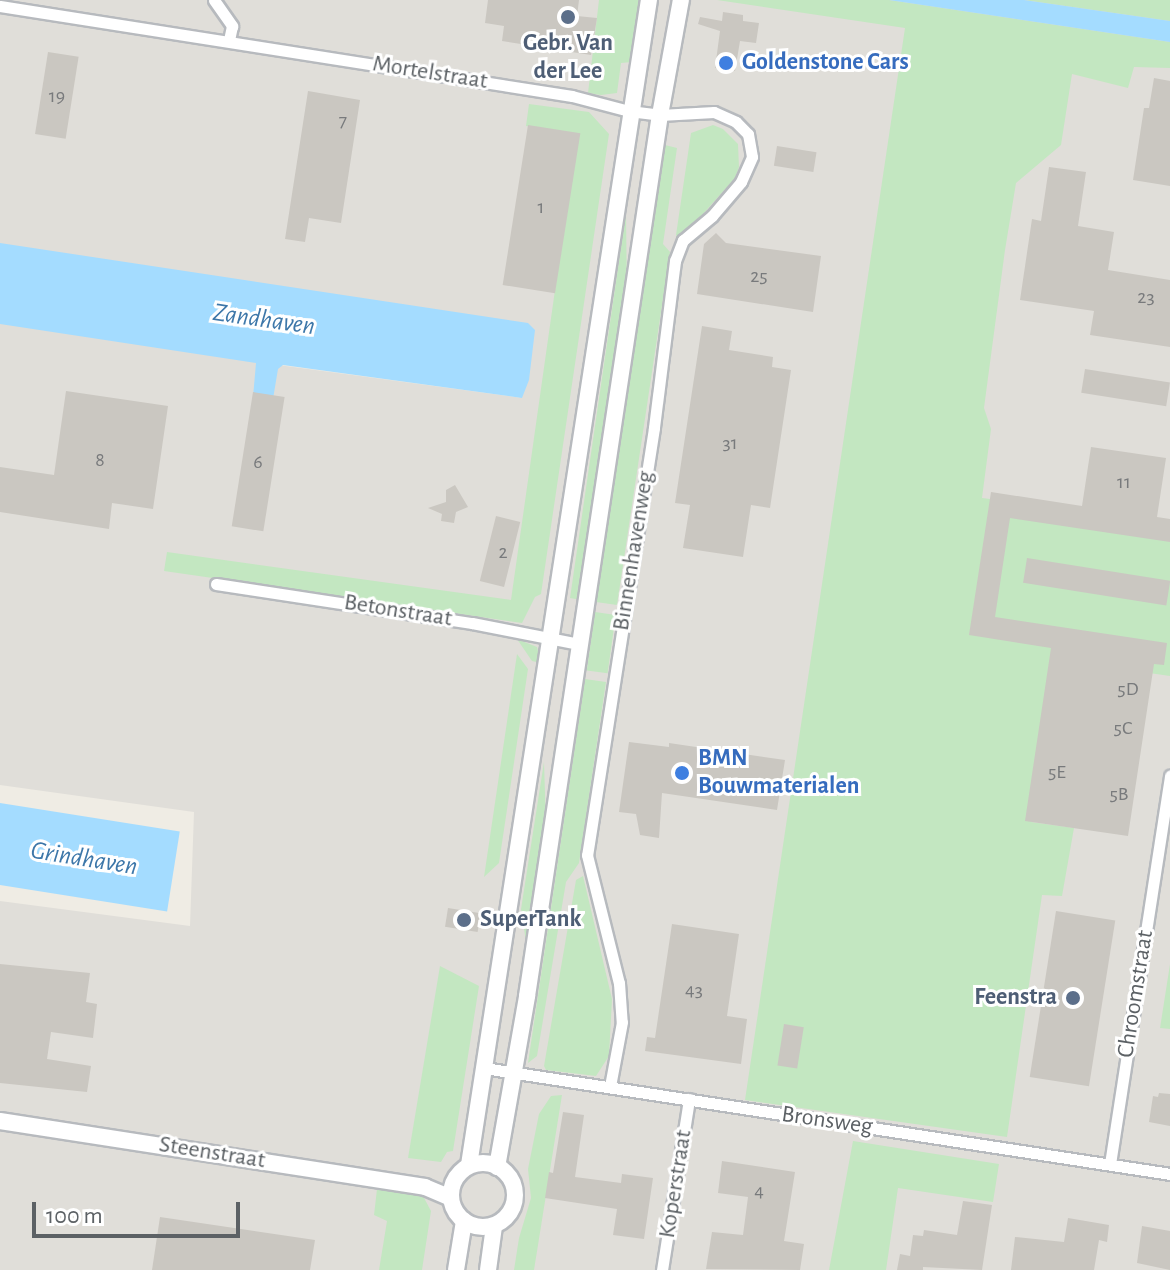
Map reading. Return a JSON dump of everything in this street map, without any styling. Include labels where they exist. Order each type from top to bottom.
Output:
[{"type":"main road","points":[[469,1165],[497,1167],[513,1182],[515,1199],[504,1220],[494,1226],[473,1226],[464,1221],[455,1211],[451,1198],[456,1178],[469,1165],[552,638],[629,111],[649,0]]},
{"type":"main road","name":"Binnenhavenweg","points":[[497,1167],[514,1073],[660,115],[681,0]]},
{"type":"main road","name":"Steenstraat","points":[[0,1121],[425,1187],[451,1198]]},
{"type":"main road","name":"Steenstraat","points":[[425,1187],[456,1178]]},
{"type":"main road","points":[[456,1270],[464,1221]]},
{"type":"main road","points":[[488,1270],[494,1226]]},
{"type":"street","points":[[214,0],[232,26],[229,40]]},
{"type":"street","name":"Mortelstraat","points":[[0,6],[572,96],[629,111]]},
{"type":"street","name":"Binnenhavenweg","points":[[610,1086],[622,1022],[619,983],[587,855],[654,428],[675,261],[683,240],[712,216],[741,182],[752,157],[748,134],[714,112],[660,115],[629,111]]},
{"type":"street","name":"Betonstraat","points":[[216,584],[579,644]]},
{"type":"street","name":"Chroomstraat","points":[[1110,1164],[1170,776]]},
{"type":"street","name":"Bronsweg","points":[[484,1068],[1170,1174]]},
{"type":"street","name":"Koperstraat","points":[[662,1270],[689,1099]]},
{"type":"shaded area","points":[[0,0],[1170,0],[1170,1270],[0,1270],[0,901],[190,926],[194,812],[0,785],[0,322],[271,364],[522,398],[0,254]]},
{"type":"green space","points":[[599,0],[642,0],[632,62],[621,63],[617,93],[601,95],[588,93]]},
{"type":"green space","points":[[717,0],[889,0],[1170,42],[1170,68],[1134,67],[1128,88],[1072,74],[1061,145],[1016,183],[1005,250],[984,408],[991,429],[982,498],[1170,522],[1170,676],[1059,660],[1031,822],[1074,828],[1062,896],[1042,895],[1007,1137],[745,1100],[905,28]]},
{"type":"green space","points":[[1024,0],[1170,0],[1170,21]]},
{"type":"green space","points":[[529,104],[589,112],[609,134],[541,594],[535,597],[522,623],[164,571],[167,552],[511,600],[577,135],[526,126]]},
{"type":"green space","points":[[713,125],[723,129],[738,144],[739,167],[735,178],[679,241],[676,235],[691,133]]},
{"type":"green space","points":[[665,145],[677,148],[663,244],[670,252],[617,605],[596,602]]},
{"type":"green space","points":[[626,213],[627,298],[581,600],[570,598]]},
{"type":"green space","points":[[595,612],[616,615],[608,673],[587,670]]},
{"type":"green space","points":[[517,639],[537,647],[541,663],[532,661]]},
{"type":"green space","points":[[517,654],[528,669],[499,863],[484,877]]},
{"type":"green space","points":[[585,679],[606,682],[579,863],[566,882],[537,1056],[528,1063]]},
{"type":"green space","points":[[544,762],[546,825],[526,942],[521,909]]},
{"type":"green space","points":[[583,876],[612,999],[609,1056],[596,1076],[546,1070],[544,1066],[576,880]]},
{"type":"green space","points":[[1170,964],[1170,1029],[1160,1028]]},
{"type":"green space","points":[[440,966],[479,986],[453,1151],[447,1152],[441,1162],[408,1158]]},
{"type":"green space","points":[[562,1095],[534,1270],[514,1270],[519,1238],[531,1198],[528,1169],[539,1114],[551,1096]]},
{"type":"green space","points":[[853,1141],[999,1164],[993,1202],[898,1188],[886,1270],[829,1270]]},
{"type":"green space","points":[[377,1189],[423,1196],[431,1211],[422,1270],[379,1270],[387,1221],[374,1215]]},
{"type":"water","points":[[889,0],[1024,0],[1170,21],[1170,42]]},
{"type":"water","name":"Zandhaven","points":[[0,243],[528,323],[535,330],[529,380],[522,398],[283,365],[278,369],[273,399],[253,397],[256,363],[0,324]]},
{"type":"water","name":"Grindhaven","points":[[0,803],[180,831],[167,911],[0,885]]},
{"type":"building","points":[[488,0],[579,0],[577,16],[597,18],[591,55],[502,41],[504,26],[485,23]]},
{"type":"building","points":[[723,12],[743,15],[743,21],[759,23],[756,43],[740,41],[735,71],[715,68],[720,31],[698,24],[700,17],[722,21]]},
{"type":"building","points":[[48,52],[79,57],[66,139],[35,134]]},
{"type":"building","points":[[1154,78],[1170,81],[1170,186],[1133,180],[1144,108],[1149,108]]},
{"type":"building","points":[[308,91],[360,100],[341,223],[309,218],[305,242],[285,239]]},
{"type":"building","points":[[528,125],[580,133],[555,293],[503,285]]},
{"type":"building","points":[[777,146],[817,152],[813,172],[774,166]]},
{"type":"building","points":[[1049,167],[1086,172],[1078,226],[1114,232],[1108,270],[1170,280],[1170,347],[1090,335],[1094,311],[1020,300],[1032,219],[1041,221]]},
{"type":"building","points":[[716,233],[726,243],[821,256],[813,312],[697,294],[704,244]]},
{"type":"building","points":[[702,326],[732,331],[729,350],[773,357],[772,367],[791,370],[770,508],[751,505],[743,557],[683,548],[690,505],[675,503]]},
{"type":"building","points":[[1085,369],[1170,382],[1166,406],[1081,393]]},
{"type":"building","points":[[66,391],[168,406],[153,509],[112,503],[109,529],[0,512],[0,467],[54,475]]},
{"type":"building","points":[[253,392],[285,397],[263,531],[232,526]]},
{"type":"building","points":[[1091,447],[1166,458],[1157,517],[1170,519],[1170,542],[1010,518],[995,617],[1167,643],[1164,665],[1154,664],[1128,836],[1025,821],[1051,648],[969,635],[991,492],[1082,506]]},
{"type":"building","points":[[455,485],[468,507],[456,512],[454,523],[441,521],[442,514],[428,508],[446,502],[446,490]]},
{"type":"building","points":[[496,516],[520,522],[504,587],[480,581]]},
{"type":"building","points":[[1027,558],[1170,581],[1166,605],[1023,583]]},
{"type":"building","points":[[629,742],[669,747],[669,743],[785,760],[777,810],[662,793],[659,838],[640,835],[636,814],[619,812]]},
{"type":"building","points":[[448,908],[481,913],[478,932],[445,927]]},
{"type":"building","points":[[1056,911],[1115,920],[1089,1086],[1030,1077]]},
{"type":"building","points":[[672,924],[739,934],[727,1016],[747,1019],[741,1064],[645,1051],[647,1037],[655,1038]]},
{"type":"building","points":[[0,964],[90,973],[86,1002],[97,1004],[93,1038],[51,1032],[47,1059],[91,1066],[87,1092],[0,1083]]},
{"type":"building","points":[[784,1024],[804,1027],[797,1069],[777,1065]]},
{"type":"building","points":[[1159,1093],[1170,1094],[1170,1126],[1149,1122],[1153,1096],[1158,1097]]},
{"type":"building","points":[[563,1112],[584,1115],[575,1177],[621,1183],[622,1174],[653,1178],[644,1239],[613,1235],[617,1209],[545,1198],[549,1172],[553,1173]]},
{"type":"building","points":[[722,1161],[795,1172],[784,1241],[804,1244],[800,1270],[706,1269],[712,1232],[743,1235],[748,1197],[718,1193]]},
{"type":"building","points":[[963,1201],[992,1205],[982,1270],[923,1267],[923,1270],[897,1270],[900,1254],[910,1256],[913,1235],[923,1236],[924,1230],[957,1235]]},
{"type":"building","points":[[160,1217],[315,1240],[310,1270],[152,1270]]},
{"type":"building","points":[[1068,1218],[1109,1225],[1107,1242],[1099,1240],[1094,1270],[1011,1270],[1015,1237],[1064,1242]]},
{"type":"building","points":[[1142,1226],[1170,1231],[1170,1270],[1137,1263]]},
{"type":"place","name":"Gebr. Van der Lee","points":[[568,17]]},
{"type":"place","name":"Goldenstone Cars","points":[[726,63]]},
{"type":"place","name":"BMN Bouwmaterialen","points":[[682,773]]},
{"type":"place","name":"SuperTank","points":[[464,920]]},
{"type":"place","name":"Feenstra","points":[[1073,998]]}]
